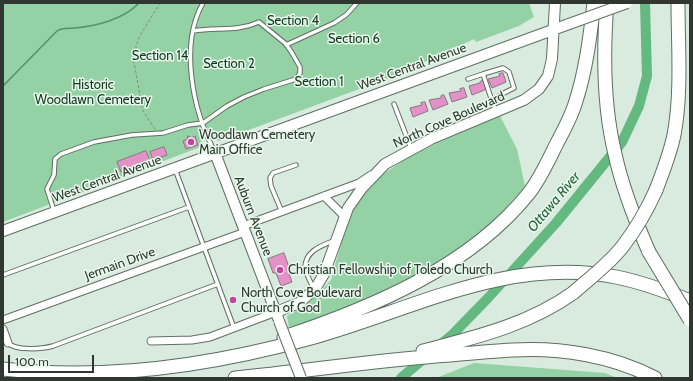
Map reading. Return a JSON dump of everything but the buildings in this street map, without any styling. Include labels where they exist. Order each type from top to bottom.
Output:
[{"type":"highway","points":[[215,359],[345,315],[384,298],[418,281],[481,241],[529,192],[552,154],[575,106],[585,68],[594,3]]},
{"type":"highway","points":[[607,3],[604,71],[615,154],[635,220],[649,252],[690,320]]},
{"type":"highway","points":[[390,359],[505,328],[547,310],[573,293],[604,266],[623,246],[645,214],[656,190],[667,162],[674,134],[677,112],[679,72],[678,3]]},
{"type":"highway","points":[[3,369],[39,372],[96,372],[166,367],[215,359],[311,338],[456,290],[504,278],[543,273],[585,273],[616,277],[656,288],[690,301]]},
{"type":"highway","points":[[235,378],[297,372],[390,359],[514,350],[554,350],[600,358],[645,373],[655,378]]},
{"type":"street","name":"North Cove Boulevard","points":[[152,341],[192,340],[210,337],[234,328],[277,317],[299,303],[314,290],[324,274],[344,216],[353,198],[385,164],[430,139],[528,97],[542,85],[548,76],[552,59],[555,3]]},
{"type":"street","name":"West Central Avenue","points":[[3,231],[627,3]]},
{"type":"street","name":"Auburn Avenue","points":[[216,153],[300,378]]},
{"type":"street","name":"Jermain Drive","points":[[3,320],[204,247],[282,212],[358,183],[378,171]]},
{"type":"street","points":[[324,196],[344,216]]},
{"type":"street","points":[[3,329],[8,343]]},
{"type":"lane","points":[[203,3],[196,17],[193,31],[191,50],[192,78],[203,123],[216,153]]},
{"type":"lane","points":[[286,45],[334,23],[346,15],[356,3]]},
{"type":"lane","points":[[54,212],[47,189],[53,178],[55,158],[57,156],[94,142],[126,136],[159,133],[188,125],[203,123],[227,106],[244,97],[296,79],[300,73],[300,67],[286,45],[259,22],[241,28],[210,28],[193,31]]},
{"type":"lane","points":[[468,78],[504,68],[509,72],[514,88],[492,101]]},
{"type":"lane","points":[[483,74],[496,112]]},
{"type":"lane","points":[[394,104],[411,149]]},
{"type":"lane","points":[[282,212],[271,186],[270,178],[273,173],[296,165]]},
{"type":"lane","points":[[174,168],[234,328]]},
{"type":"lane","points":[[3,275],[189,207]]},
{"type":"lane","points":[[314,290],[305,268],[308,257],[317,247],[336,240]]},
{"type":"lane","points":[[8,343],[15,348],[44,348],[53,346],[218,284]]},
{"type":"path","points":[[159,133],[143,111],[133,57],[139,37],[160,3]]},
{"type":"green space","name":"Historic Woodlawn Cemetery","points":[[3,3],[529,3],[534,17],[519,26],[476,42],[474,39],[397,75],[219,141],[212,138],[209,133],[200,137],[203,146],[3,222]]},
{"type":"green space","points":[[500,116],[517,149],[525,186],[497,217],[466,244],[425,270],[382,292],[338,311],[293,328],[289,328],[287,316],[310,302],[331,280],[350,211],[370,183],[409,157]]},
{"type":"green space","points":[[474,363],[605,373],[617,378],[436,378]]},
{"type":"waterway","points":[[3,86],[57,31],[92,26],[110,21],[133,9],[139,3]]},
{"type":"waterway","name":"Ottawa River","points":[[401,378],[453,334],[488,298],[556,223],[622,142],[639,106],[647,76],[645,3]]},
{"type":"place","name":"Woodlawn Cemetery Main Office","points":[[191,142]]},
{"type":"place","name":"Christian Fellowship of Toledo Church","points":[[280,270]]},
{"type":"place","name":"North Cove Boulevard Church of God","points":[[233,300]]},
{"type":"park label","name":"Section 4","points":[[293,21]]},
{"type":"park label","name":"Section 6","points":[[354,39]]},
{"type":"park label","name":"Section 14","points":[[160,56]]},
{"type":"park label","name":"Section 2","points":[[229,64]]},
{"type":"park label","name":"Section 1","points":[[319,82]]}]
